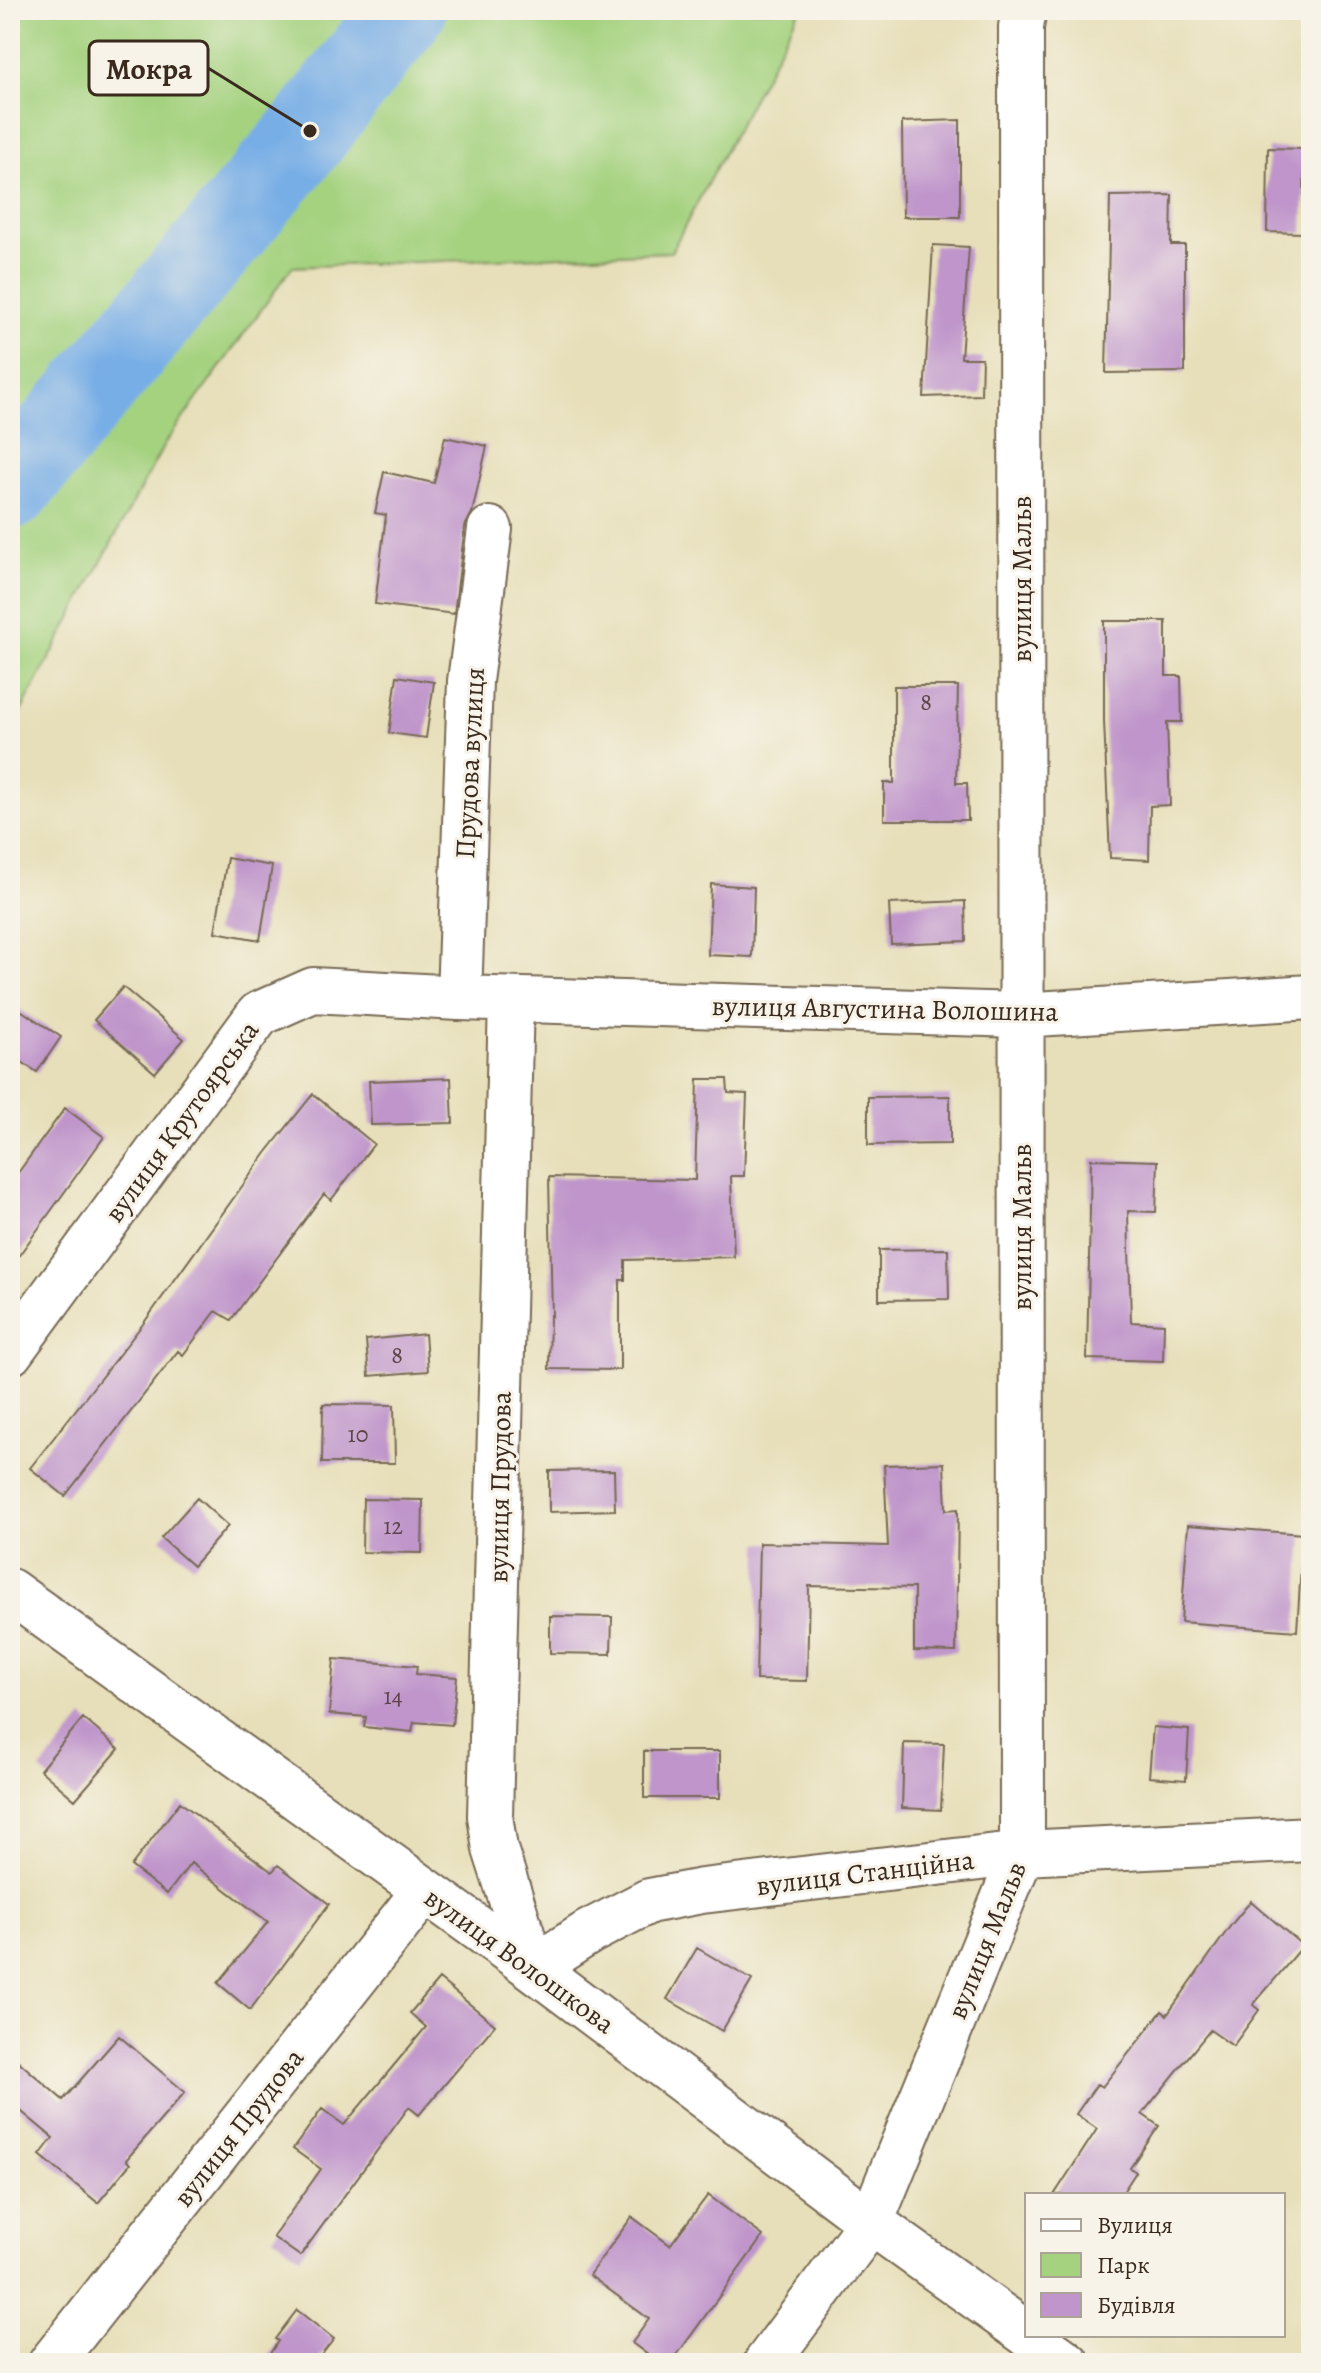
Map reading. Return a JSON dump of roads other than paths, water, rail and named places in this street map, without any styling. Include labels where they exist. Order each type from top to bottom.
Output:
[{"type":"street","name":"вулиця Мальв","points":[[766,2363],[871,2222],[1022,1853],[1022,18]]},
{"type":"street","name":"Прудова вулиця","points":[[459,998],[470,681],[490,529]]},
{"type":"street","name":"вулиця Крутоярська","points":[[10,1353],[259,1014],[313,990],[459,998]]},
{"type":"street","name":"вулиця Августина Волошина","points":[[459,998],[1020,1015],[1311,997]]},
{"type":"street","name":"вулиця Прудова","points":[[511,1000],[490,1816],[506,1891],[533,1968]]},
{"type":"street","name":"вулиця Волошкова","points":[[10,1591],[533,1968],[871,2222],[1025,2332]]},
{"type":"street","name":"вулиця Станційна","points":[[533,1968],[589,1932],[649,1901],[702,1891],[1022,1853],[1311,1839]]},
{"type":"street","name":"вулиця Прудова","points":[[51,2363],[425,1890]]},
{"type":"street","name":"вулиця Волошкова","points":[[1032,2337],[1067,2363]]},
{"type":"waterway","points":[[10,488],[310,131],[404,10]]},
{"type":"place","name":"Мокра","points":[[310,131]]}]
